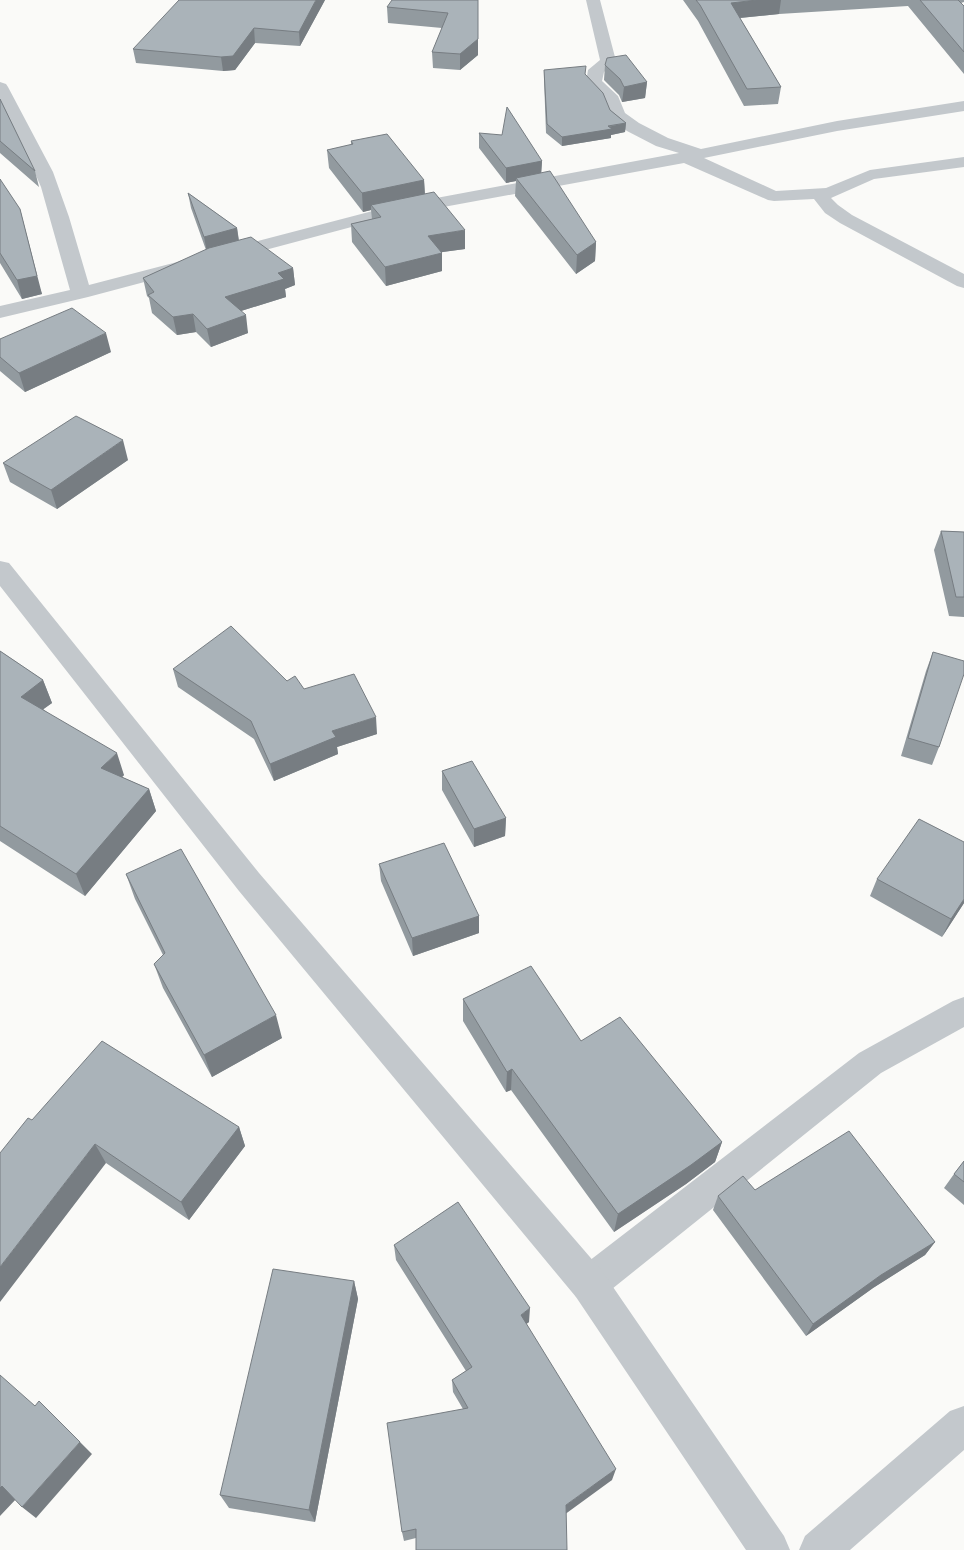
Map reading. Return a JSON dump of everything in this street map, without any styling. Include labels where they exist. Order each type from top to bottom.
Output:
[{"type":"street","points":[[593,0],[608,61],[596,70],[594,82],[612,99],[617,115],[633,128],[774,196],[829,193],[870,176],[905,169],[964,162]]},
{"type":"street","points":[[0,87],[44,170],[62,220],[81,293]]},
{"type":"street","points":[[0,312],[81,293],[388,212],[693,156],[837,126],[964,106]]},
{"type":"street","points":[[821,194],[823,200],[832,210],[846,219],[964,282]]},
{"type":"street","points":[[0,569],[248,882],[589,1284],[770,1550]]},
{"type":"street","points":[[589,1284],[870,1063],[964,1011]]},
{"type":"street","points":[[819,1550],[964,1425]]},
{"type":"building","points":[[179,0],[316,0],[299,32],[254,28],[233,56],[221,57],[133,49]]},
{"type":"building","points":[[392,0],[478,0],[478,39],[460,54],[432,52],[448,13],[387,7]]},
{"type":"building","points":[[696,0],[757,0],[731,3],[781,87],[747,89]]},
{"type":"building","points":[[920,0],[958,0],[964,6],[964,52]]},
{"type":"building","points":[[626,55],[647,82],[624,87],[620,79],[605,65],[607,58]]},
{"type":"building","points":[[586,66],[585,74],[603,93],[610,110],[626,123],[608,126],[612,129],[562,137],[547,124],[544,70]]},
{"type":"building","points":[[0,99],[35,171],[0,141]]},
{"type":"building","points":[[507,107],[542,161],[506,168],[479,133],[502,135]]},
{"type":"building","points":[[387,134],[424,180],[362,193],[327,150],[353,144],[351,141]]},
{"type":"building","points":[[550,171],[596,242],[577,255],[516,178]]},
{"type":"building","points":[[0,179],[20,209],[37,276],[17,280],[0,253]]},
{"type":"building","points":[[434,192],[465,230],[428,236],[442,253],[385,267],[351,224],[381,217],[371,205]]},
{"type":"building","points":[[188,193],[237,228],[204,237]]},
{"type":"building","points":[[251,237],[293,268],[278,273],[284,279],[225,297],[246,315],[207,329],[193,314],[173,317],[148,295],[154,292],[143,278],[209,248]]},
{"type":"building","points":[[72,308],[106,333],[19,373],[0,357],[0,339]]},
{"type":"building","points":[[76,416],[123,440],[51,490],[3,463]]},
{"type":"building","points":[[941,531],[964,532],[964,597],[956,597]]},
{"type":"building","points":[[231,626],[287,681],[295,676],[304,689],[354,674],[376,717],[332,731],[336,737],[270,764],[251,721],[173,669]]},
{"type":"building","points":[[0,651],[43,680],[21,697],[117,753],[101,768],[149,789],[76,874],[0,826]]},
{"type":"building","points":[[933,652],[964,661],[964,674],[939,747],[908,738]]},
{"type":"building","points":[[472,761],[506,818],[474,829],[442,771]]},
{"type":"building","points":[[919,819],[964,842],[964,899],[951,919],[877,879]]},
{"type":"building","points":[[444,843],[479,916],[412,938],[379,864]]},
{"type":"building","points":[[181,849],[276,1015],[204,1055],[154,964],[165,953],[126,874]]},
{"type":"building","points":[[531,966],[581,1041],[620,1017],[722,1142],[618,1214],[512,1069],[507,1072],[463,999]]},
{"type":"building","points":[[102,1041],[239,1127],[181,1202],[95,1144],[0,1267],[0,1153],[28,1118],[32,1120]]},
{"type":"building","points":[[849,1131],[935,1242],[881,1275],[813,1324],[718,1196],[743,1176],[755,1190]]},
{"type":"building","points":[[964,1161],[964,1182],[954,1174]]},
{"type":"building","points":[[458,1202],[530,1308],[521,1315],[616,1469],[566,1505],[567,1550],[416,1550],[416,1529],[402,1532],[387,1423],[468,1408],[452,1380],[472,1367],[394,1245]]},
{"type":"building","points":[[273,1269],[354,1281],[309,1510],[220,1495]]},
{"type":"building","points":[[0,1375],[35,1406],[39,1401],[80,1442],[22,1507],[2,1486],[0,1488]]}]
